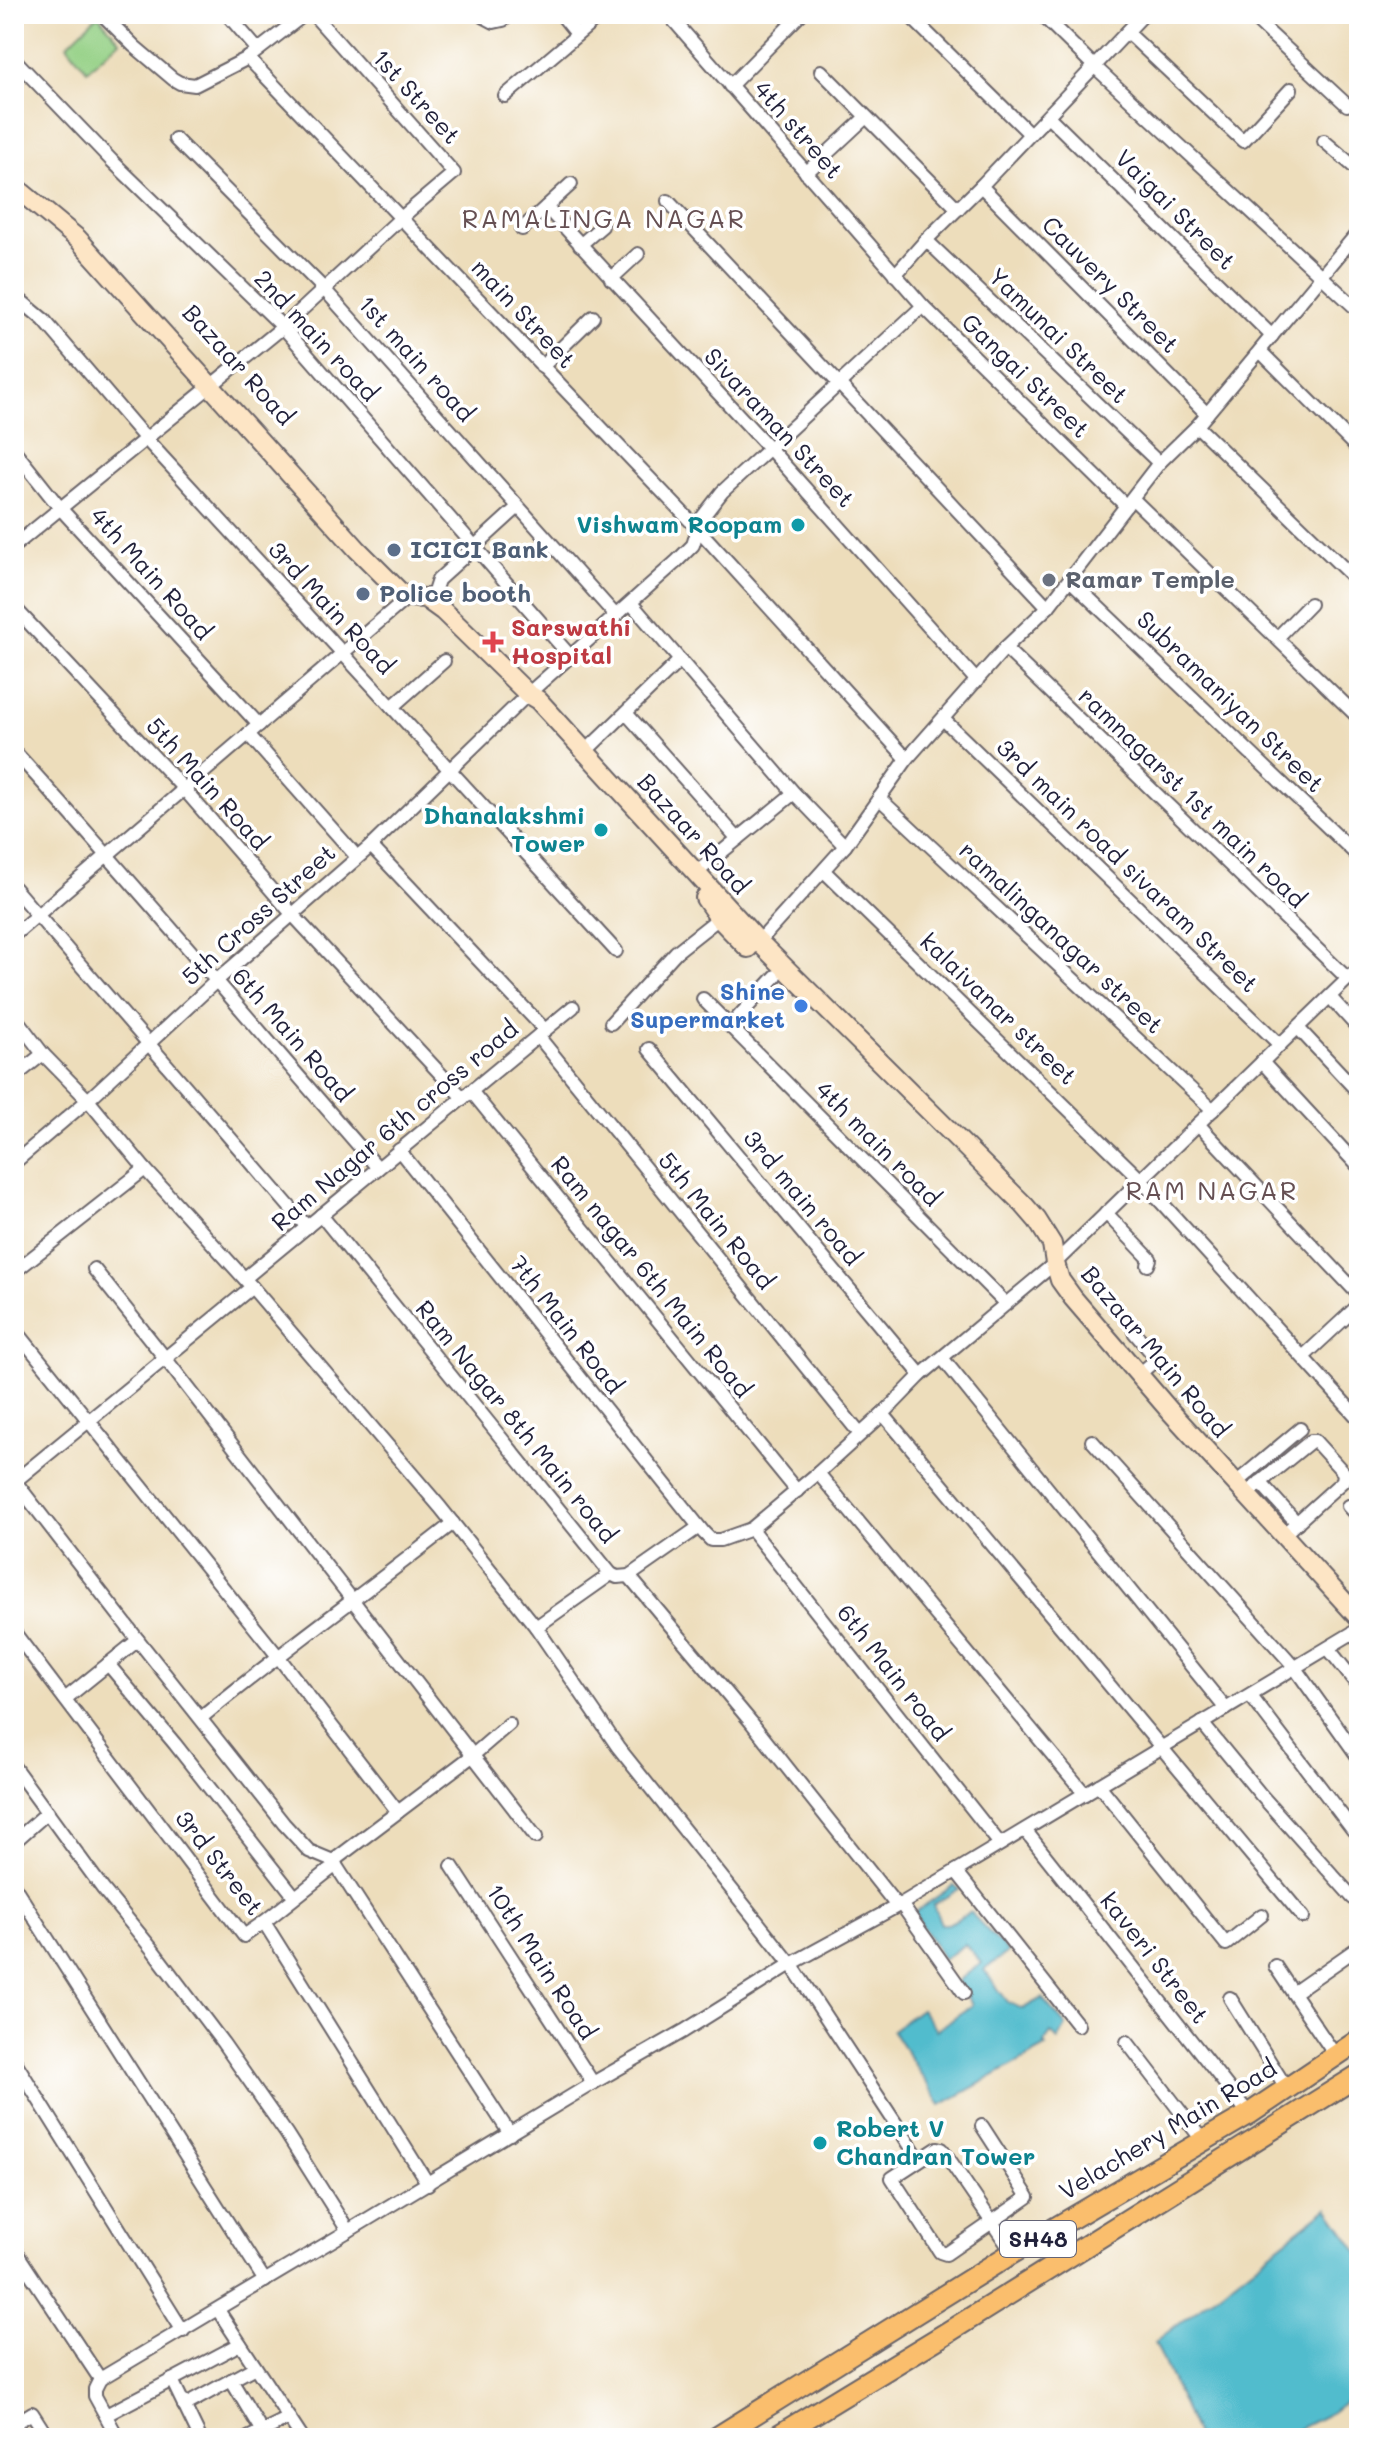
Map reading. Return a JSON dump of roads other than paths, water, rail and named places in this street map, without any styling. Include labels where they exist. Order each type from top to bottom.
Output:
[{"type":"main road","name":"Bazaar Road","points":[[14,174],[66,216],[402,585],[459,625],[586,751],[696,873],[755,946]]},
{"type":"main road","name":"Bazaar Road","points":[[14,186],[78,239],[216,382]]},
{"type":"main road","points":[[533,697],[543,722],[719,918],[755,946],[776,976],[1019,1213],[1053,1257]]},
{"type":"main road","name":"Bazaar Main Road","points":[[755,946],[1024,1205],[1048,1235],[1060,1280],[1073,1298],[1138,1375],[1290,1529],[1357,1611]]},
{"type":"main road","name":"Velachery Main Road","points":[[716,2438],[1010,2255],[1249,2114],[1359,2040]]},
{"type":"main road","name":"SH48","points":[[774,2438],[1359,2075]]},
{"type":"main road","points":[[896,2327],[911,2354]]},
{"type":"street","points":[[102,14],[134,46],[180,83],[195,85],[253,54],[305,14]]},
{"type":"street","name":"main Street","points":[[227,14],[253,54],[542,367],[699,530],[907,759]]},
{"type":"street","name":"1st Street","points":[[313,14],[454,173],[402,217]]},
{"type":"street","points":[[479,14],[494,22],[511,14]]},
{"type":"street","points":[[561,14],[577,34]]},
{"type":"street","points":[[505,96],[602,14]]},
{"type":"street","points":[[730,86],[801,14]]},
{"type":"street","points":[[908,14],[1030,134]]},
{"type":"street","points":[[1041,14],[1359,311]]},
{"type":"street","points":[[895,275],[1144,14]]},
{"type":"street","points":[[1249,14],[1347,105]]},
{"type":"street","name":"4th street","points":[[671,15],[895,275]]},
{"type":"street","points":[[1127,32],[1243,141],[1291,89]]},
{"type":"street","name":"2nd main road","points":[[14,59],[112,161],[283,327],[571,657]]},
{"type":"street","points":[[821,71],[958,209]]},
{"type":"street","name":"Vaigai Street","points":[[1048,116],[1272,336]]},
{"type":"street","points":[[806,173],[866,117]]},
{"type":"street","name":"1st main road","points":[[175,139],[324,289],[616,616]]},
{"type":"street","points":[[1324,141],[1359,171]]},
{"type":"street","points":[[522,229],[571,184]]},
{"type":"street","name":"Cauvery Street","points":[[981,186],[1207,414]]},
{"type":"street","points":[[668,201],[1048,607]]},
{"type":"street","name":"Sivaraman Street","points":[[546,207],[770,449],[977,681]]},
{"type":"street","points":[[14,546],[283,327],[402,217]]},
{"type":"street","points":[[580,245],[602,226]]},
{"type":"street","points":[[755,946],[845,846],[907,759],[1005,648],[1048,607],[1159,463],[1197,426],[1359,231]]},
{"type":"street","name":"Yamunai Street","points":[[926,240],[1159,463]]},
{"type":"street","points":[[611,279],[638,254]]},
{"type":"street","name":"Gangai Street","points":[[895,275],[923,306],[1359,718]]},
{"type":"street","name":"3rd Main Road","points":[[14,295],[44,320],[145,438],[616,951]]},
{"type":"street","name":"5th Cross Street","points":[[14,1163],[371,846],[449,769],[533,697],[571,657],[693,545],[701,519],[722,492],[923,306]]},
{"type":"street","points":[[542,367],[593,317]]},
{"type":"street","points":[[1260,351],[1359,450]]},
{"type":"street","points":[[1197,426],[1359,583]]},
{"type":"street","name":"4th Main Road","points":[[14,450],[357,857]]},
{"type":"street","points":[[14,935],[342,653],[433,589],[438,580],[518,507]]},
{"type":"street","name":"Subramaniyan Street","points":[[1070,580],[1359,857]]},
{"type":"street","points":[[631,603],[794,793],[845,846]]},
{"type":"street","points":[[1277,638],[1310,604]]},
{"type":"street","name":"5th Main Road","points":[[14,607],[184,789],[293,915],[467,1095]]},
{"type":"street","name":"ramnagarst 1st main road","points":[[1005,648],[1348,979]]},
{"type":"street","points":[[392,707],[444,661]]},
{"type":"street","points":[[586,751],[679,661]]},
{"type":"street","points":[[626,713],[738,839]]},
{"type":"street","name":"3rd main road sivaram Street","points":[[943,719],[1280,1045]]},
{"type":"street","name":"6th Main Road","points":[[14,751],[108,854],[378,1168]]},
{"type":"street","points":[[696,873],[794,793]]},
{"type":"street","name":"ramalinganagar street","points":[[879,798],[1213,1110]]},
{"type":"street","name":"5th Main Road","points":[[371,846],[541,1033],[860,1434]]},
{"type":"street","name":"kalaivanar street","points":[[824,871],[1141,1180],[1359,1419]]},
{"type":"street","points":[[14,888],[307,1227]]},
{"type":"street","points":[[611,1023],[676,952],[719,918]]},
{"type":"street","points":[[964,1993],[899,1905],[629,1576],[699,1527],[708,1537],[716,1540],[751,1529],[797,1491],[883,1414],[921,1375],[943,1359],[1053,1257],[1106,1213],[1359,968]]},
{"type":"street","points":[[730,1026],[776,976]]},
{"type":"street","points":[[1330,997],[1359,1029]]},
{"type":"street","name":"4th main road","points":[[703,999],[1005,1303]]},
{"type":"street","name":"Ram Nagar 6th cross road","points":[[14,1481],[165,1358],[321,1215],[573,1007]]},
{"type":"street","points":[[14,1016],[43,1054],[88,1100],[145,1169],[249,1282],[453,1523],[536,1627],[618,1747],[791,1964],[919,2159]]},
{"type":"street","points":[[1298,1028],[1359,1093]]},
{"type":"street","name":"3rd main road","points":[[649,1049],[921,1375]]},
{"type":"street","points":[[14,1077],[43,1054]]},
{"type":"street","points":[[1262,1062],[1359,1167]]},
{"type":"street","name":"Ram nagar 6th Main Road","points":[[467,1095],[797,1491]]},
{"type":"street","points":[[1198,1124],[1359,1295]]},
{"type":"street","name":"7th Main Road","points":[[399,1150],[699,1527]]},
{"type":"street","points":[[14,1272],[145,1169]]},
{"type":"street","points":[[1106,1213],[1150,1259],[1148,1265]]},
{"type":"street","name":"Ram Nagar 8th Main road","points":[[321,1215],[611,1574],[629,1576]]},
{"type":"street","points":[[94,1269],[536,1837]]},
{"type":"street","points":[[1303,1357],[1359,1305]]},
{"type":"street","points":[[14,1328],[277,1655],[398,1812]]},
{"type":"street","points":[[1134,1332],[1169,1373]]},
{"type":"street","points":[[943,1359],[1226,1709]]},
{"type":"street","points":[[1138,1375],[1157,1359]]},
{"type":"street","points":[[883,1414],[1303,1917]]},
{"type":"street","points":[[1246,1487],[1302,1433]]},
{"type":"street","points":[[1092,1441],[1295,1668],[1359,1758]]},
{"type":"street","points":[[1246,1487],[1315,1441],[1344,1473],[1343,1481],[1290,1529]]},
{"type":"street","points":[[818,1473],[1085,1794]]},
{"type":"street","points":[[14,1481],[284,1824],[309,1851],[334,1863],[510,2134]]},
{"type":"street","points":[[1348,1506],[1359,1518]]},
{"type":"street","points":[[201,1718],[277,1655],[353,1602],[453,1523]]},
{"type":"street","name":"6th Main road","points":[[751,1529],[1000,1844]]},
{"type":"street","points":[[536,1627],[611,1574]]},
{"type":"street","points":[[118,2438],[95,2396],[100,2379],[791,1964],[899,1905],[1359,1629]]},
{"type":"street","name":"3rd Street","points":[[14,1632],[244,1936],[264,1922],[428,2184]]},
{"type":"street","points":[[65,1699],[138,1640]]},
{"type":"street","points":[[1328,1648],[1359,1687]]},
{"type":"street","points":[[108,1664],[295,1897]]},
{"type":"street","points":[[1250,1695],[1356,1831]]},
{"type":"street","points":[[1202,1723],[1353,1898]]},
{"type":"street","points":[[264,1922],[509,1724]]},
{"type":"street","points":[[14,1767],[103,1889],[223,2043],[286,2133],[348,2231]]},
{"type":"street","points":[[1099,1785],[1226,1944],[1262,1915]]},
{"type":"street","points":[[14,1842],[48,1812]]},
{"type":"street","name":"kaveri Street","points":[[1025,1830],[1249,2114]]},
{"type":"street","name":"10th Main Road","points":[[452,1866],[593,2083]]},
{"type":"street","points":[[956,1871],[1078,2025]]},
{"type":"street","points":[[14,1886],[265,2281]]},
{"type":"street","points":[[1293,1993],[1359,1947]]},
{"type":"street","points":[[1275,1966],[1335,2055]]},
{"type":"street","points":[[1230,1998],[1287,2089]]},
{"type":"street","points":[[1127,2042],[1203,2141]]},
{"type":"street","points":[[14,2060],[183,2331]]},
{"type":"street","points":[[982,2126],[1028,2197],[990,2222],[946,2254],[940,2252],[892,2180],[893,2176],[919,2159],[938,2148],[942,2149],[990,2222],[1010,2255]]},
{"type":"street","points":[[14,2249],[20,2269],[100,2379]]},
{"type":"street","points":[[218,2310],[300,2437]]},
{"type":"street","points":[[106,2415],[240,2344]]},
{"type":"street","points":[[184,2406],[255,2367]]},
{"type":"street","points":[[172,2380],[200,2438]]},
{"type":"street","points":[[231,2380],[264,2434]]},
{"type":"street","points":[[14,2424],[32,2413],[48,2438]]},
{"type":"street","points":[[248,2438],[264,2434],[289,2418]]},
{"type":"water","points":[[954,1885],[959,1889],[933,1905],[941,1924],[948,1924],[970,1912],[1008,1952],[984,1970],[1008,2002],[1022,2009],[1042,1998],[1066,2026],[1058,2040],[1051,2033],[1044,2043],[1046,2047],[941,2105],[892,2030],[921,2009],[936,2030],[972,2005],[957,1981],[982,1963],[965,1944],[943,1959],[914,1913]]},
{"type":"water","points":[[1328,2208],[1359,2252],[1359,2391],[1332,2412],[1281,2438],[1197,2438],[1155,2342]]},
{"type":"place","name":"Vishwam Roopam","points":[[798,525]]},
{"type":"place","name":"ICICI Bank","points":[[394,550]]},
{"type":"place","name":"Ramar Temple","points":[[1049,580]]},
{"type":"place","name":"Police booth","points":[[363,594]]},
{"type":"place","name":"Sarswathi Hospital","points":[[493,642]]},
{"type":"place","name":"Dhanalakshmi Tower","points":[[601,830]]},
{"type":"place","name":"Shine Supermarket","points":[[801,1006]]},
{"type":"place","name":"Robert V Chandran Tower","points":[[820,2143]]},
{"type":"district","name":"RAMALINGA NAGAR","points":[[604,219]]},
{"type":"district","name":"RAM NAGAR","points":[[1212,1191]]}]
